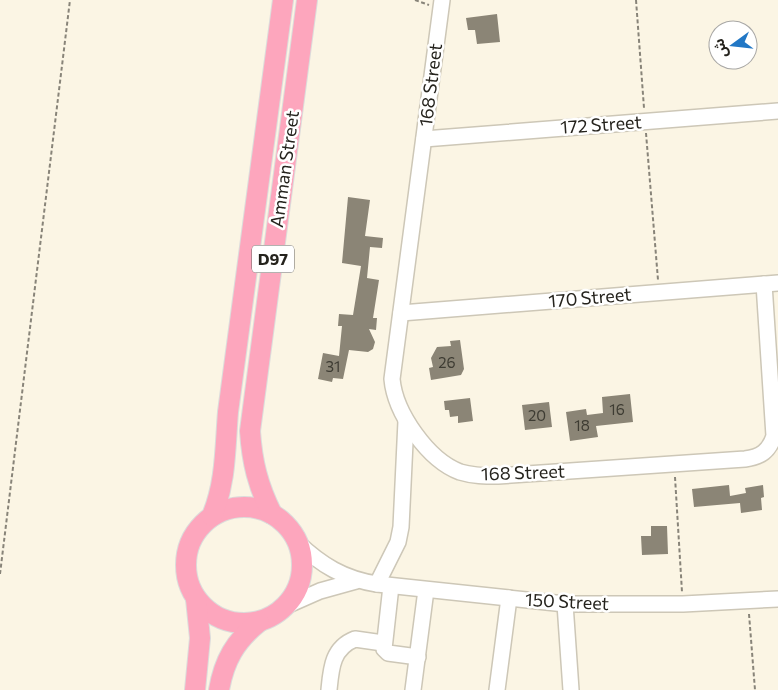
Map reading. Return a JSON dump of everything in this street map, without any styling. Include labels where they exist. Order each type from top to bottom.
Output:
[{"type":"main road","name":"Amman Street","points":[[212,516],[219,500],[226,465],[228,412],[282,0]]},
{"type":"main road","name":"Amman Street","points":[[272,514],[259,488],[252,460],[250,431],[307,0]]},
{"type":"main road","points":[[242,507],[257,508],[272,514],[287,526],[297,542],[302,559],[301,576],[296,592],[286,606],[273,616],[258,622],[241,624],[224,620],[208,612],[196,599],[189,585],[186,570],[186,554],[196,533],[212,516],[226,510],[242,507]]},
{"type":"main road","points":[[195,690],[200,638],[196,599]]},
{"type":"main road","points":[[218,690],[225,664],[233,648],[244,634],[258,622]]},
{"type":"street","name":"168 Street","points":[[442,0],[392,379],[393,394],[398,408],[406,421],[442,462],[460,472],[479,476],[755,458],[764,453],[771,445],[774,436],[771,284]]},
{"type":"street","name":"172 Street","points":[[424,139],[778,111]]},
{"type":"street","name":"170 Street","points":[[401,313],[771,284]]},
{"type":"street","points":[[406,421],[402,527],[384,585],[383,643],[384,649],[388,653],[418,657]]},
{"type":"street","name":"150 Street","points":[[297,542],[324,566],[356,581],[384,585],[565,604],[683,604],[778,600]]},
{"type":"street","name":"150 Street","points":[[286,606],[320,591],[356,581]]},
{"type":"street","points":[[413,690],[426,590]]},
{"type":"street","points":[[497,690],[509,598]]},
{"type":"street","points":[[565,604],[571,690]]},
{"type":"street","points":[[328,690],[332,661],[340,650],[355,639],[383,643]]},
{"type":"path","points":[[0,574],[70,0]]},
{"type":"path","points":[[636,0],[659,292]]},
{"type":"path","points":[[674,464],[683,604]]},
{"type":"path","points":[[748,602],[755,690]]},
{"type":"building","points":[[497,14],[500,42],[477,44],[475,30],[468,30],[466,18]]},
{"type":"building","points":[[348,197],[370,200],[365,236],[383,238],[382,248],[370,247],[367,278],[379,280],[373,318],[377,318],[376,330],[369,329],[375,342],[373,349],[368,352],[349,350],[343,379],[333,378],[332,382],[318,379],[323,353],[339,356],[342,326],[338,326],[339,314],[353,315],[361,266],[342,263]]},
{"type":"building","points":[[460,340],[464,369],[461,375],[431,380],[429,368],[433,367],[431,358],[437,347],[451,346],[450,341]]},
{"type":"building","points":[[630,394],[633,422],[596,426],[598,437],[570,441],[566,412],[586,409],[587,415],[603,413],[602,397]]},
{"type":"building","points":[[470,398],[473,421],[458,423],[458,416],[450,417],[449,410],[445,410],[444,401]]},
{"type":"building","points":[[549,402],[552,427],[525,430],[522,405]]},
{"type":"building","points":[[729,485],[730,496],[746,493],[745,488],[763,485],[762,510],[741,513],[740,503],[694,507],[692,489]]},
{"type":"building","points":[[651,526],[667,526],[668,554],[642,555],[641,536],[651,536]]}]
